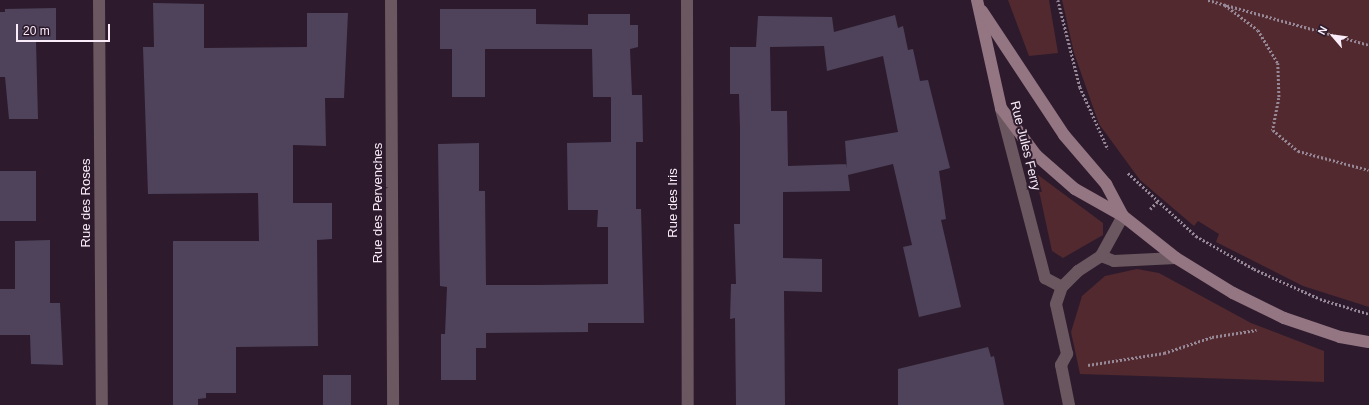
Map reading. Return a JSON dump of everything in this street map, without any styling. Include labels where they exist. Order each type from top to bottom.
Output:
[{"type":"street","name":"Rue des Roses","points":[[99,0],[102,405]]},
{"type":"street","name":"Rue des Pervenches","points":[[391,0],[393,405]]},
{"type":"street","name":"Rue des Iris","points":[[687,0],[688,405]]},
{"type":"street","name":"Rue Jules Ferry","points":[[977,1],[1001,108],[1045,278],[1062,287]]},
{"type":"street","points":[[977,1],[1064,135],[1106,184],[1123,216]]},
{"type":"street","points":[[1001,108],[1036,155],[1075,189],[1123,216],[1176,258],[1284,318],[1340,338],[1369,342]]},
{"type":"street","points":[[1069,405],[1061,365],[1067,354],[1056,304],[1062,287],[1078,271],[1101,256],[1123,216]]},
{"type":"street","points":[[1101,256],[1114,261],[1176,258]]},
{"type":"path","points":[[1058,0],[1080,87],[1112,154]]},
{"type":"path","points":[[1208,0],[1369,45]]},
{"type":"path","points":[[1225,5],[1258,30],[1278,63],[1279,98],[1273,130],[1298,151],[1369,170]]},
{"type":"path","points":[[1123,168],[1143,190],[1203,240],[1254,269],[1320,299],[1369,314]]},
{"type":"path","points":[[1062,373],[1099,362],[1164,353],[1212,337],[1260,329]]},
{"type":"shaded area","points":[[1008,0],[1049,0],[1058,53],[1029,56]]},
{"type":"shaded area","points":[[1062,0],[1369,0],[1369,307],[1303,286],[1216,242],[1219,234],[1198,221],[1194,226],[1140,180],[1099,124],[1074,53]]},
{"type":"shaded area","points":[[1038,175],[1103,223],[1103,235],[1063,258],[1052,251],[1036,177]]},
{"type":"shaded area","points":[[1137,269],[1159,273],[1251,323],[1324,351],[1324,382],[1080,374],[1071,332],[1082,296],[1105,276]]},
{"type":"building","points":[[153,3],[204,4],[204,48],[307,47],[307,13],[348,13],[344,98],[325,98],[326,146],[293,145],[293,203],[332,203],[332,239],[317,240],[318,346],[236,347],[236,393],[206,393],[206,398],[198,399],[198,405],[173,405],[173,241],[259,241],[258,193],[148,194],[143,47],[154,47]]},
{"type":"building","points":[[56,8],[56,41],[36,41],[38,119],[9,119],[5,77],[0,77],[0,12],[5,12],[5,9]]},
{"type":"building","points":[[440,9],[536,9],[536,24],[588,25],[588,14],[630,14],[630,25],[638,25],[638,47],[630,49],[632,95],[642,95],[643,142],[636,142],[636,209],[641,209],[644,323],[588,323],[588,332],[486,333],[486,348],[476,348],[476,380],[441,380],[441,334],[445,334],[447,287],[440,286],[438,144],[479,143],[479,191],[485,191],[486,285],[608,284],[608,227],[597,227],[598,210],[568,210],[567,143],[611,142],[611,97],[593,97],[592,49],[485,49],[485,97],[452,97],[452,49],[440,49]]},
{"type":"building","points":[[895,15],[898,28],[903,26],[908,50],[913,49],[920,81],[928,80],[950,168],[939,171],[946,219],[941,220],[961,307],[919,317],[903,247],[912,245],[893,164],[848,175],[850,191],[783,192],[783,258],[822,259],[822,292],[784,291],[785,405],[736,405],[735,318],[730,319],[731,284],[736,284],[734,224],[740,224],[740,128],[739,94],[730,94],[730,47],[756,47],[758,16],[832,17],[834,32]],"holes":[[[824,46],[827,71],[883,56],[898,132],[845,141],[847,164],[788,166],[787,111],[771,111],[770,47]]]},
{"type":"building","points":[[0,171],[36,171],[36,221],[0,221]]},
{"type":"building","points":[[50,240],[50,303],[60,303],[63,365],[31,364],[30,335],[0,335],[0,289],[15,289],[15,241]]},
{"type":"building","points":[[988,347],[991,357],[994,356],[1004,405],[898,405],[898,369]]},
{"type":"building","points":[[323,375],[351,375],[351,405],[323,405]]}]
